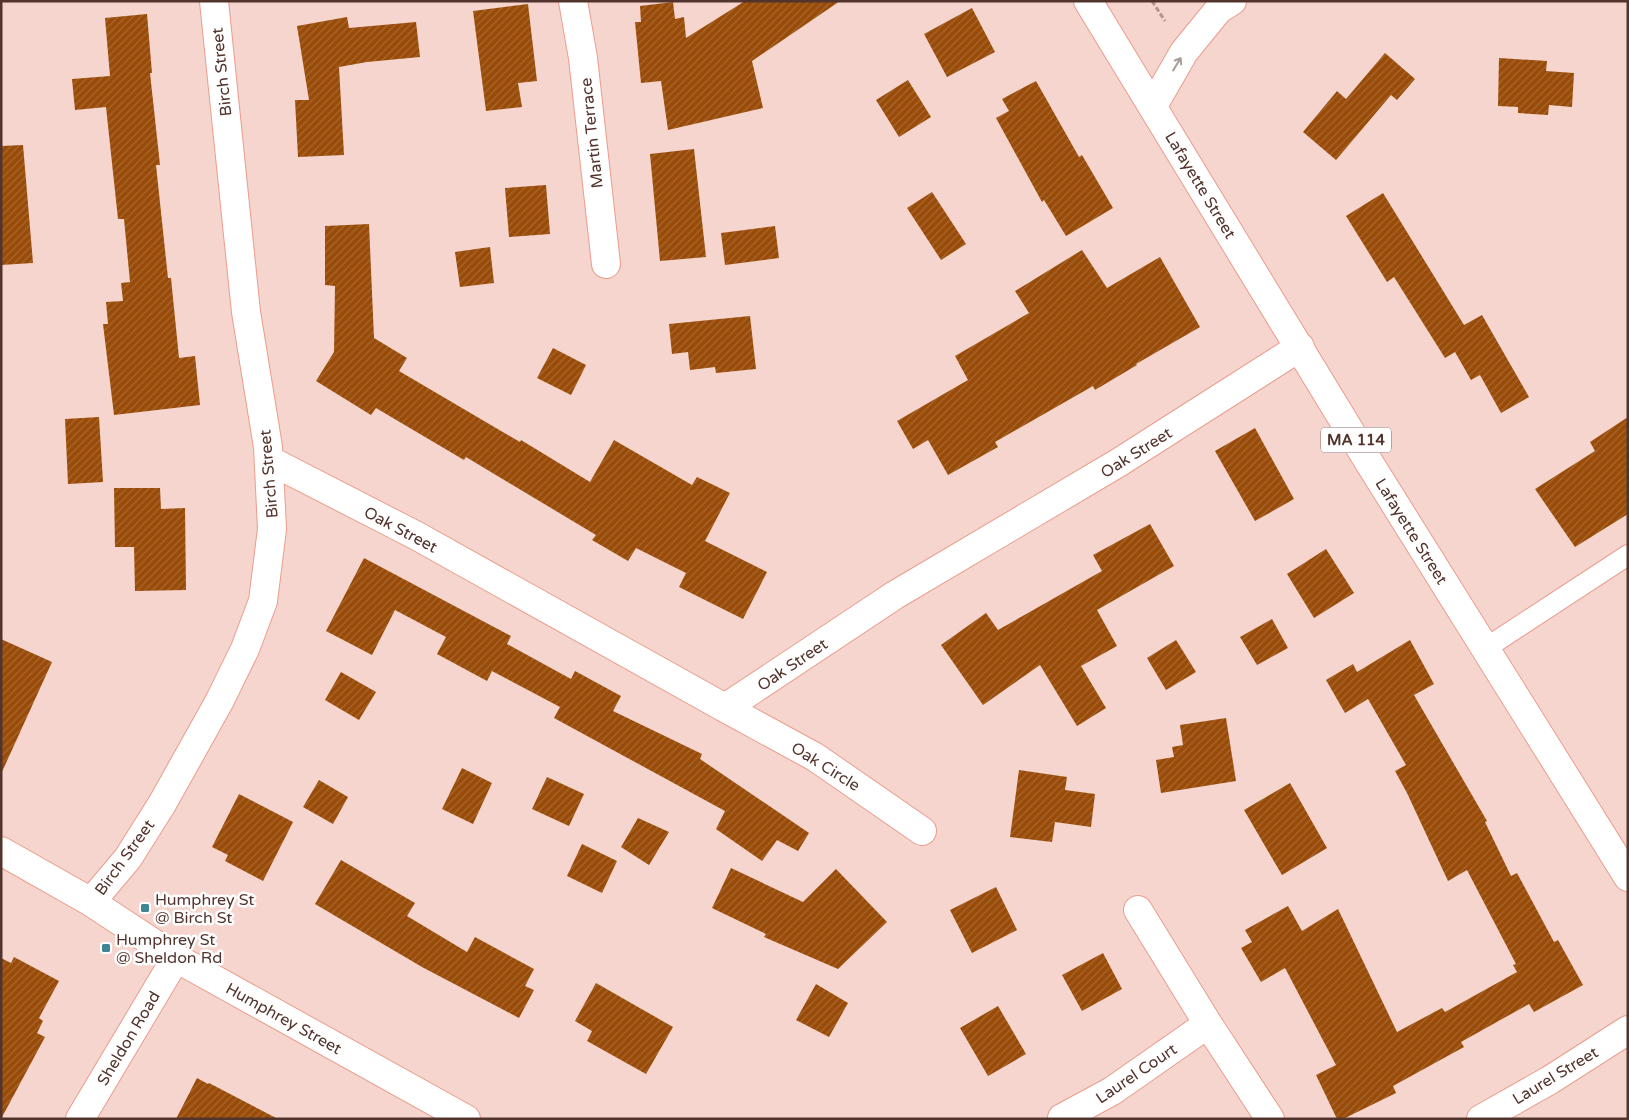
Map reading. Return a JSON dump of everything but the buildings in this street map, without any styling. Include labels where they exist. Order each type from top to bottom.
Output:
[{"type":"street","name":"Birch Street","points":[[92,902],[128,858],[162,804],[219,702],[245,648],[263,601],[272,529],[269,460],[246,312],[214,1]]},
{"type":"street","name":"Martin Terrace","points":[[573,1],[583,58],[606,264]]},
{"type":"street","name":"Lafayette Street","points":[[1088,1],[1370,464],[1628,877]]},
{"type":"street","points":[[1153,106],[1184,52],[1219,9],[1232,1]]},
{"type":"street","name":"Oak Street","points":[[269,460],[417,536],[726,708],[894,595],[1118,463],[1300,347]]},
{"type":"street","name":"Oak Circle","points":[[726,708],[815,757],[922,831]]},
{"type":"street","name":"Humphrey Street","points":[[1,851],[92,902],[176,958],[466,1119]]},
{"type":"street","points":[[1138,910],[1208,1024],[1270,1119]]},
{"type":"street","name":"Sheldon Road","points":[[80,1119],[176,958]]},
{"type":"street","name":"Laurel Court","points":[[1062,1118],[1112,1091],[1208,1024]]},
{"type":"street","name":"Laurel Street","points":[[1481,1119],[1550,1080],[1628,1030]]},
{"type":"lane","points":[[1486,648],[1628,555]]},
{"type":"place","name":"Humphrey St @ Birch St","points":[[145,908]]},
{"type":"place","name":"Humphrey St @ Sheldon Rd","points":[[106,948]]}]
